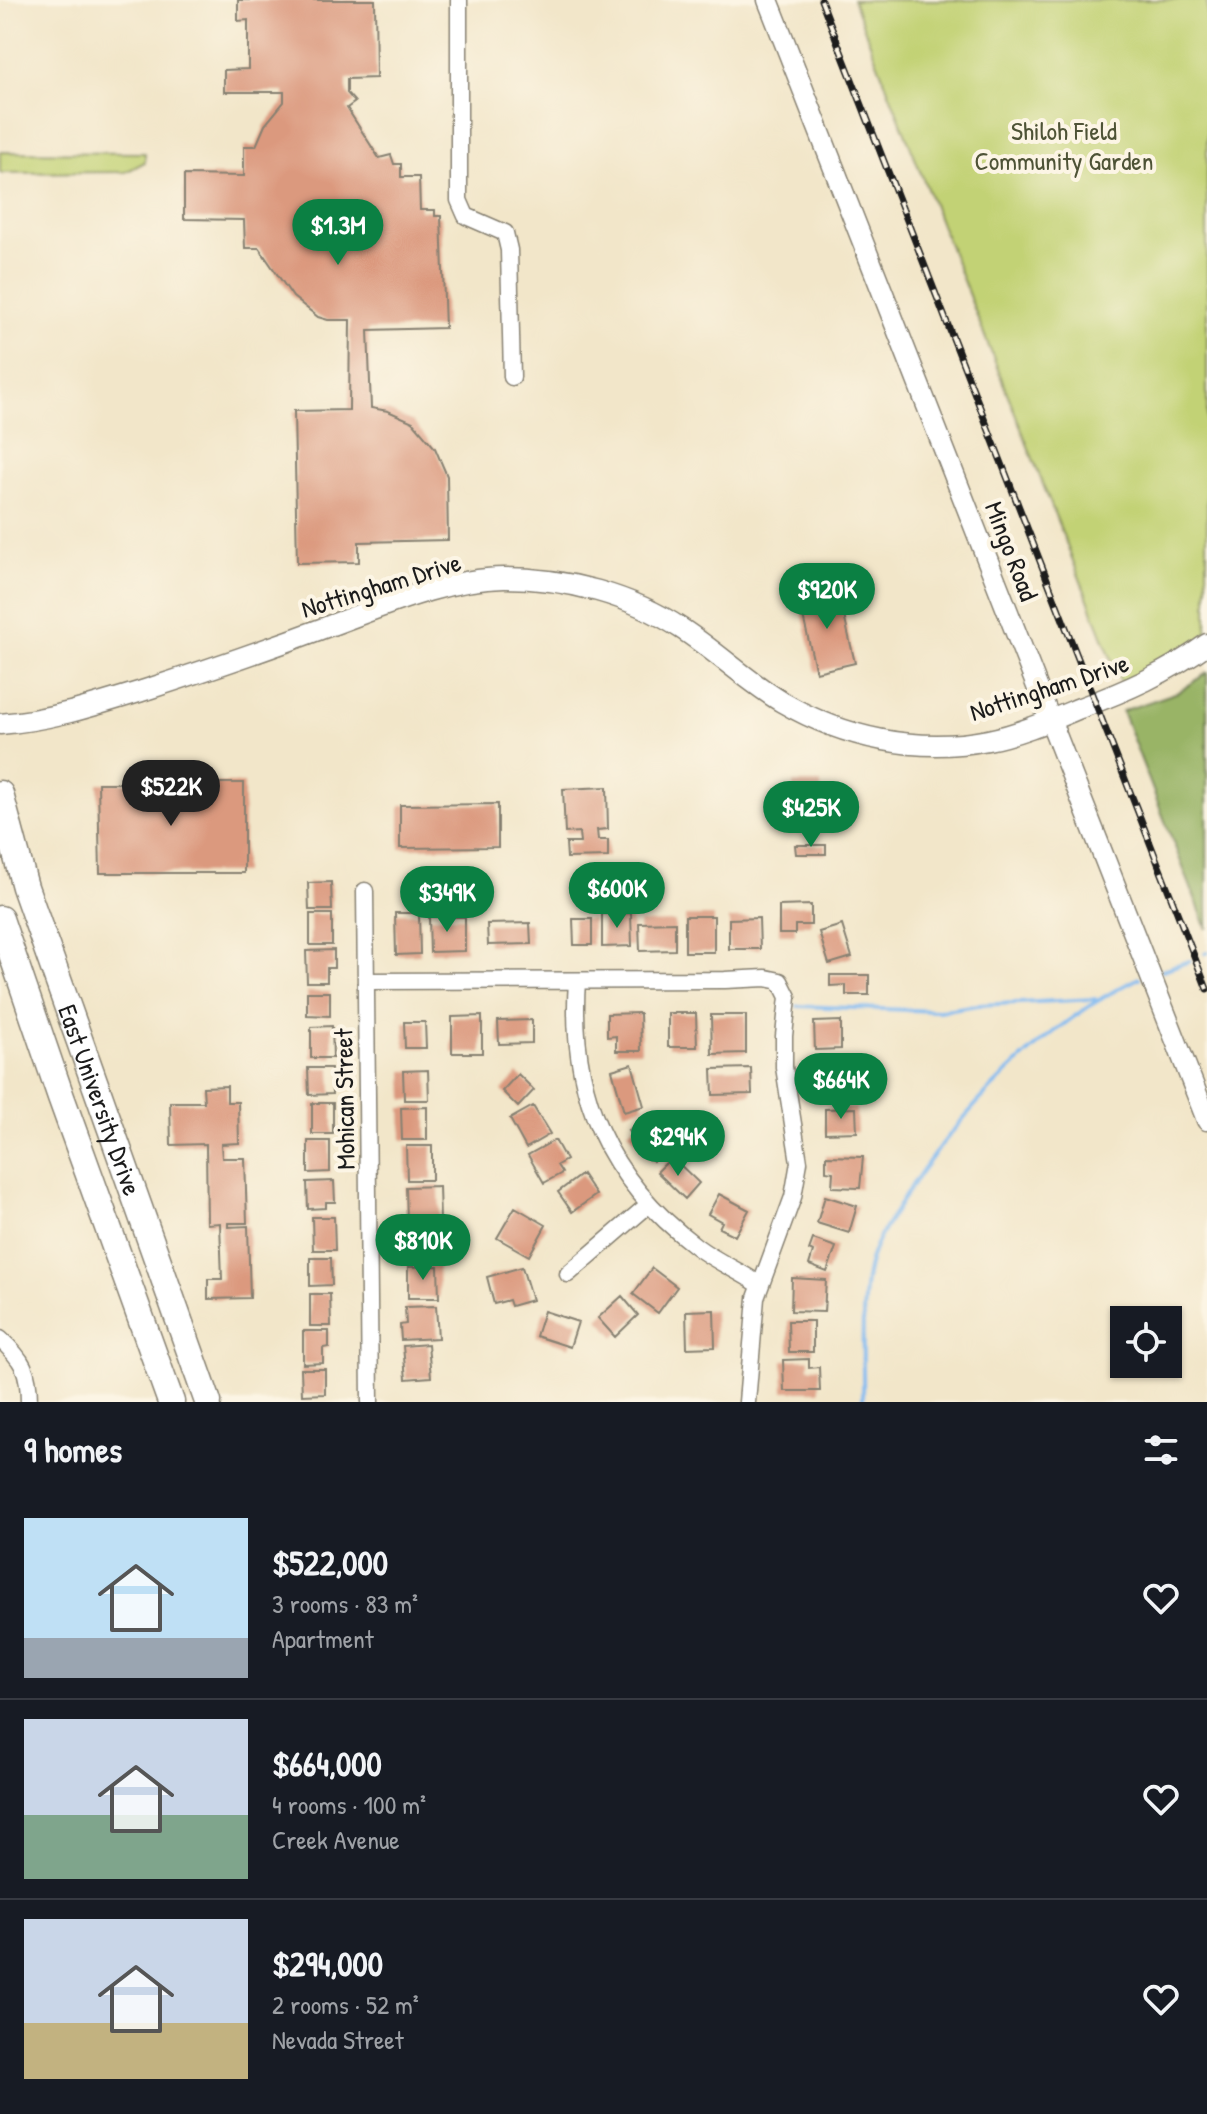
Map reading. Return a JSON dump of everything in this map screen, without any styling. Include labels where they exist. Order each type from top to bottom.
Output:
[{"type":"main road","name":"East University Drive","points":[[0,794],[25,887],[208,1402]]},
{"type":"main road","name":"East University Drive","points":[[0,919],[171,1402]]},
{"type":"street","points":[[459,0],[459,200],[466,216],[505,233],[509,250],[512,377]]},
{"type":"street","name":"Mingo Road","points":[[768,0],[1207,1120]]},
{"type":"street","name":"Nottingham Drive","points":[[0,724],[63,716],[225,664],[410,597],[454,585],[501,578],[535,580],[608,593],[649,609],[683,629],[782,702],[848,733],[887,742],[931,745],[989,740],[1143,684],[1207,644]]},
{"type":"street","name":"Mohican Street","points":[[365,891],[370,1402]]},
{"type":"street","points":[[366,981],[766,978],[780,981],[788,997],[784,1067],[799,1162],[793,1197],[756,1298],[747,1402]]},
{"type":"street","points":[[577,981],[576,1039],[584,1084],[603,1138],[648,1205],[718,1262],[744,1273],[760,1285]]},
{"type":"street","points":[[568,1274],[648,1205]]},
{"type":"street","points":[[0,1339],[17,1354],[24,1366],[29,1381],[29,1402]]},
{"type":"green space","name":"Shiloh Field Community Garden","points":[[853,0],[1207,0],[1207,644],[1124,691]]},
{"type":"green space","points":[[0,152],[145,153],[145,162],[126,172],[0,173]]},
{"type":"green space","points":[[1207,673],[1207,929],[1122,711],[1178,692]]},
{"type":"building","points":[[238,0],[375,0],[376,78],[347,79],[347,93],[355,102],[347,108],[379,158],[391,155],[394,164],[401,164],[401,177],[419,177],[420,210],[435,210],[435,216],[441,216],[445,328],[368,330],[371,408],[388,411],[413,422],[435,448],[447,476],[448,540],[359,542],[359,562],[297,563],[294,411],[349,410],[350,320],[318,317],[293,297],[259,248],[245,248],[244,220],[184,219],[184,175],[244,176],[244,146],[256,146],[265,125],[284,102],[284,92],[224,92],[224,70],[248,69],[248,20],[238,21]]},
{"type":"building","points":[[838,590],[855,663],[816,672],[799,599]]},
{"type":"building","points":[[98,783],[244,783],[244,873],[100,873]]},
{"type":"building","points":[[793,783],[821,783],[822,829],[794,830]]},
{"type":"building","points":[[607,787],[608,829],[597,830],[598,840],[608,840],[608,857],[567,858],[566,843],[580,843],[579,832],[565,833],[563,789]]},
{"type":"building","points":[[498,804],[498,847],[400,848],[400,805]]},
{"type":"building","points":[[795,845],[826,845],[826,854],[796,854]]},
{"type":"building","points":[[331,882],[332,910],[309,910],[308,883]]},
{"type":"building","points":[[811,905],[811,925],[795,925],[795,934],[779,934],[779,906]]},
{"type":"building","points":[[395,913],[419,913],[420,954],[396,955]]},
{"type":"building","points":[[631,913],[632,946],[602,947],[602,914]]},
{"type":"building","points":[[310,914],[332,914],[332,945],[310,945]]},
{"type":"building","points":[[685,916],[714,916],[714,952],[685,952]]},
{"type":"building","points":[[429,917],[465,917],[465,951],[430,952]]},
{"type":"building","points":[[759,918],[760,949],[729,949],[729,919]]},
{"type":"building","points":[[573,919],[592,919],[592,945],[574,945]]},
{"type":"building","points":[[675,922],[675,950],[640,951],[639,923]]},
{"type":"building","points":[[530,923],[531,944],[488,945],[487,924]]},
{"type":"building","points":[[842,925],[852,957],[829,964],[819,932]]},
{"type":"building","points":[[334,950],[334,968],[327,968],[327,982],[307,982],[306,951]]},
{"type":"building","points":[[830,975],[869,975],[869,995],[846,995],[846,985],[830,986]]},
{"type":"building","points":[[307,992],[330,992],[330,1016],[307,1015]]},
{"type":"building","points":[[640,1013],[641,1051],[616,1051],[616,1036],[607,1037],[607,1014]]},
{"type":"building","points":[[668,1013],[696,1013],[697,1047],[668,1047]]},
{"type":"building","points":[[711,1015],[746,1015],[746,1053],[712,1054]]},
{"type":"building","points":[[482,1016],[482,1053],[452,1053],[452,1017]]},
{"type":"building","points":[[532,1020],[532,1043],[499,1044],[498,1021]]},
{"type":"building","points":[[841,1021],[841,1049],[815,1050],[814,1022]]},
{"type":"building","points":[[404,1022],[425,1022],[426,1048],[405,1048]]},
{"type":"building","points":[[332,1026],[333,1058],[311,1058],[311,1027]]},
{"type":"building","points":[[850,1063],[850,1091],[819,1092],[818,1064]]},
{"type":"building","points":[[632,1064],[644,1106],[624,1112],[612,1070]]},
{"type":"building","points":[[308,1068],[331,1068],[332,1094],[309,1095]]},
{"type":"building","points":[[751,1068],[752,1094],[713,1095],[712,1069]]},
{"type":"building","points":[[428,1070],[429,1100],[404,1100],[403,1071]]},
{"type":"building","points":[[518,1074],[534,1090],[518,1107],[502,1091]]},
{"type":"building","points":[[227,1086],[227,1102],[238,1102],[239,1143],[221,1144],[222,1158],[245,1158],[247,1223],[228,1223],[228,1227],[248,1226],[250,1298],[208,1299],[208,1279],[222,1279],[220,1223],[207,1224],[206,1144],[171,1145],[170,1102],[204,1102],[203,1087]]},
{"type":"building","points":[[312,1103],[333,1103],[333,1134],[312,1134]]},
{"type":"building","points":[[533,1106],[550,1134],[526,1148],[510,1119]]},
{"type":"building","points":[[427,1107],[427,1140],[402,1140],[401,1108]]},
{"type":"building","points":[[856,1108],[857,1132],[825,1133],[825,1109]]},
{"type":"building","points":[[645,1117],[670,1147],[653,1161],[628,1131]]},
{"type":"building","points":[[555,1140],[566,1160],[557,1165],[562,1173],[544,1183],[528,1155]]},
{"type":"building","points":[[308,1141],[330,1141],[330,1172],[308,1173]]},
{"type":"building","points":[[406,1146],[432,1146],[432,1180],[407,1180]]},
{"type":"building","points":[[826,1156],[863,1157],[860,1188],[832,1187],[833,1172],[826,1171]]},
{"type":"building","points":[[672,1157],[699,1183],[685,1199],[657,1172]]},
{"type":"building","points":[[582,1174],[596,1195],[572,1212],[558,1192]]},
{"type":"building","points":[[334,1181],[335,1202],[326,1202],[326,1208],[308,1209],[307,1182]]},
{"type":"building","points":[[439,1186],[440,1221],[407,1221],[406,1187]]},
{"type":"building","points":[[719,1194],[749,1210],[735,1236],[719,1228],[722,1222],[708,1214]]},
{"type":"building","points":[[825,1196],[857,1206],[849,1233],[817,1223]]},
{"type":"building","points":[[515,1207],[546,1225],[529,1256],[497,1238]]},
{"type":"building","points":[[312,1217],[334,1217],[335,1250],[313,1250]]},
{"type":"building","points":[[409,1227],[437,1227],[438,1260],[409,1260]]},
{"type":"building","points":[[813,1239],[836,1247],[827,1272],[809,1265]]},
{"type":"building","points":[[310,1258],[331,1258],[332,1285],[310,1286]]},
{"type":"building","points":[[438,1266],[439,1298],[408,1298],[408,1267]]},
{"type":"building","points":[[522,1267],[532,1300],[511,1306],[509,1300],[494,1304],[487,1277]]},
{"type":"building","points":[[652,1268],[677,1287],[658,1313],[633,1294]]},
{"type":"building","points":[[792,1278],[826,1280],[824,1312],[791,1311]]},
{"type":"building","points":[[310,1294],[330,1294],[331,1326],[310,1326]]},
{"type":"building","points":[[622,1296],[638,1315],[615,1337],[598,1318]]},
{"type":"building","points":[[436,1306],[438,1338],[401,1340],[400,1325],[406,1324],[405,1307]]},
{"type":"building","points":[[714,1310],[715,1347],[687,1348],[686,1311]]},
{"type":"building","points":[[544,1311],[578,1322],[570,1347],[536,1336]]},
{"type":"building","points":[[788,1321],[813,1321],[813,1352],[789,1352]]},
{"type":"building","points":[[303,1331],[329,1331],[329,1347],[323,1348],[323,1363],[303,1364]]},
{"type":"building","points":[[428,1344],[431,1377],[406,1379],[403,1346]]},
{"type":"building","points":[[809,1359],[809,1368],[819,1367],[820,1391],[784,1391],[783,1360]]},
{"type":"building","points":[[301,1369],[325,1369],[325,1394],[302,1395]]},
{"type":"waterway","points":[[1162,970],[1190,961]]},
{"type":"waterway","points":[[863,1402],[863,1312],[870,1261],[875,1246],[901,1202],[949,1136],[1006,1074],[1070,1020],[1139,978]]},
{"type":"waterway","points":[[798,1006],[938,1011],[978,1005],[1095,999]]},
{"type":"railway","points":[[821,0],[1207,989]]}]
